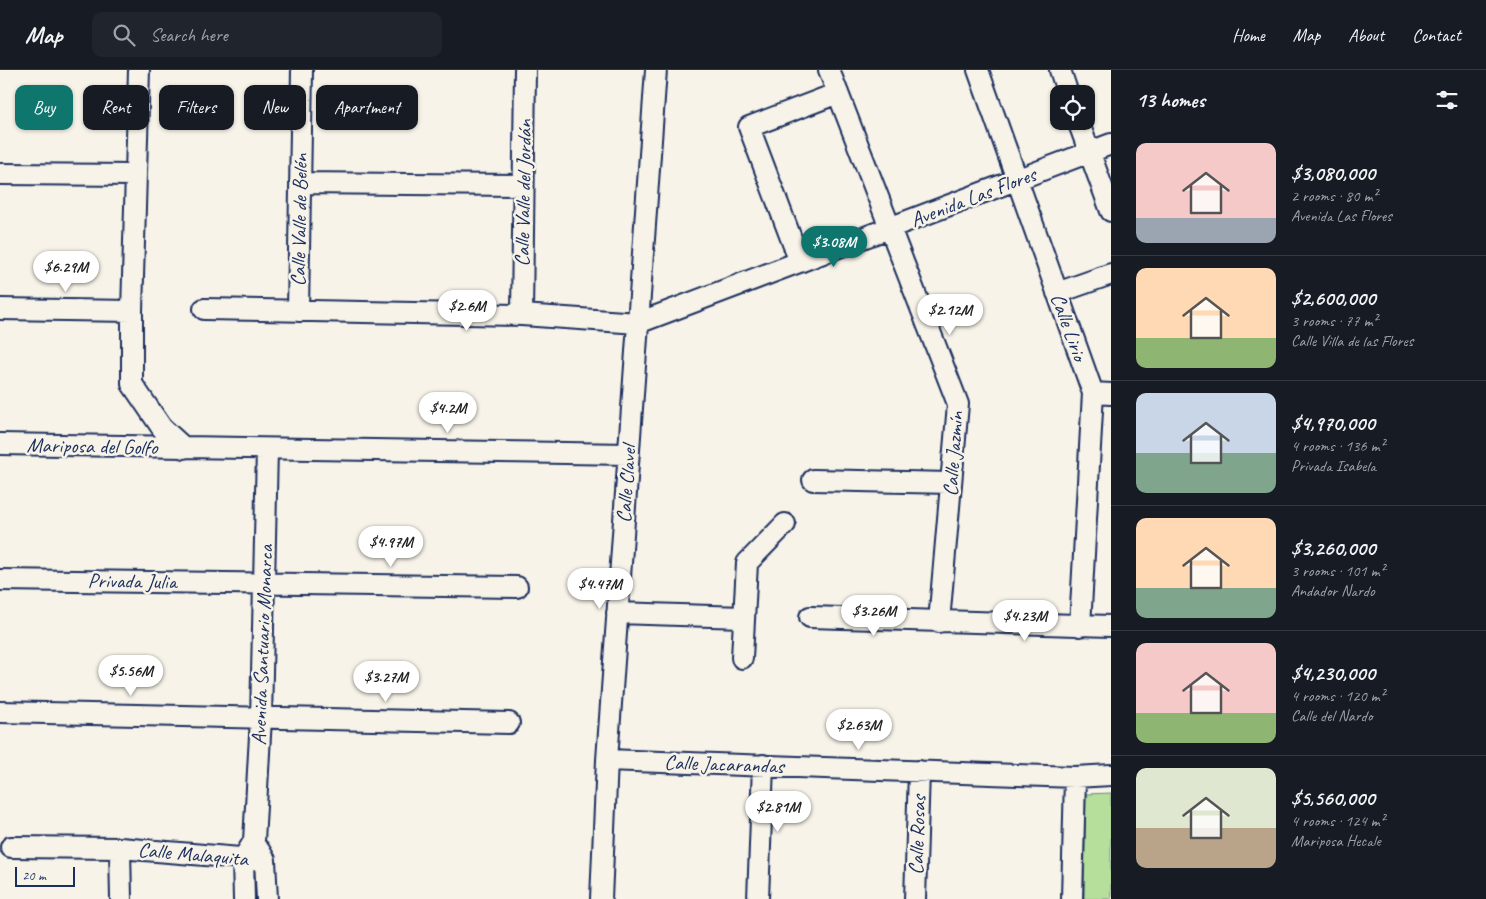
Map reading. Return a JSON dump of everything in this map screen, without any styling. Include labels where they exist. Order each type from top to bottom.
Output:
[{"type":"street","points":[[139,70],[132,311],[132,384],[162,428],[184,448]]},
{"type":"street","name":"Calle Valle de Belén","points":[[298,311],[302,70]]},
{"type":"street","name":"Calle Valle del Jordán","points":[[522,315],[526,70]]},
{"type":"street","name":"Calle Clavel","points":[[602,899],[607,760],[656,70]]},
{"type":"street","name":"Calle Jazmín","points":[[829,70],[958,404],[939,622]]},
{"type":"street","name":"Calle Lirio","points":[[978,70],[1057,293],[1102,394],[1080,626]]},
{"type":"street","points":[[1060,70],[1065,85]]},
{"type":"street","points":[[800,262],[749,127],[838,93]]},
{"type":"street","points":[[1081,130],[1111,211]]},
{"type":"street","name":"Avenida Las Flores","points":[[638,323],[1111,144]]},
{"type":"street","points":[[0,174],[136,175]]},
{"type":"street","points":[[300,183],[523,185]]},
{"type":"street","points":[[1057,293],[1111,274]]},
{"type":"street","points":[[204,308],[522,315],[638,323]]},
{"type":"street","points":[[0,310],[132,311]]},
{"type":"street","name":"Mariposa del Golfo","points":[[0,444],[267,449]]},
{"type":"street","points":[[267,449],[629,454]]},
{"type":"street","name":"Avenida Santuario Monarca","points":[[244,899],[244,859],[254,841],[262,718],[267,449]]},
{"type":"street","points":[[813,480],[951,483]]},
{"type":"street","points":[[742,658],[747,563],[785,524]]},
{"type":"street","name":"Privada Julia","points":[[0,580],[517,588]]},
{"type":"street","points":[[617,613],[743,618]]},
{"type":"street","points":[[810,617],[1111,626]]},
{"type":"street","points":[[0,712],[509,723]]},
{"type":"street","name":"Calle Jacarandas","points":[[607,760],[1075,777],[1111,775]]},
{"type":"street","points":[[758,899],[764,765]]},
{"type":"street","name":"Calle Rosas","points":[[915,899],[919,771]]},
{"type":"street","points":[[1072,899],[1075,777]]},
{"type":"street","points":[[254,841],[265,860],[267,899]]},
{"type":"street","name":"Calle Malaquita","points":[[11,847],[120,848],[265,860]]},
{"type":"street","name":"Calle Malaquita","points":[[120,848],[121,899]]},
{"type":"green space","points":[[1111,793],[1111,899],[1084,899],[1086,794]]}]
